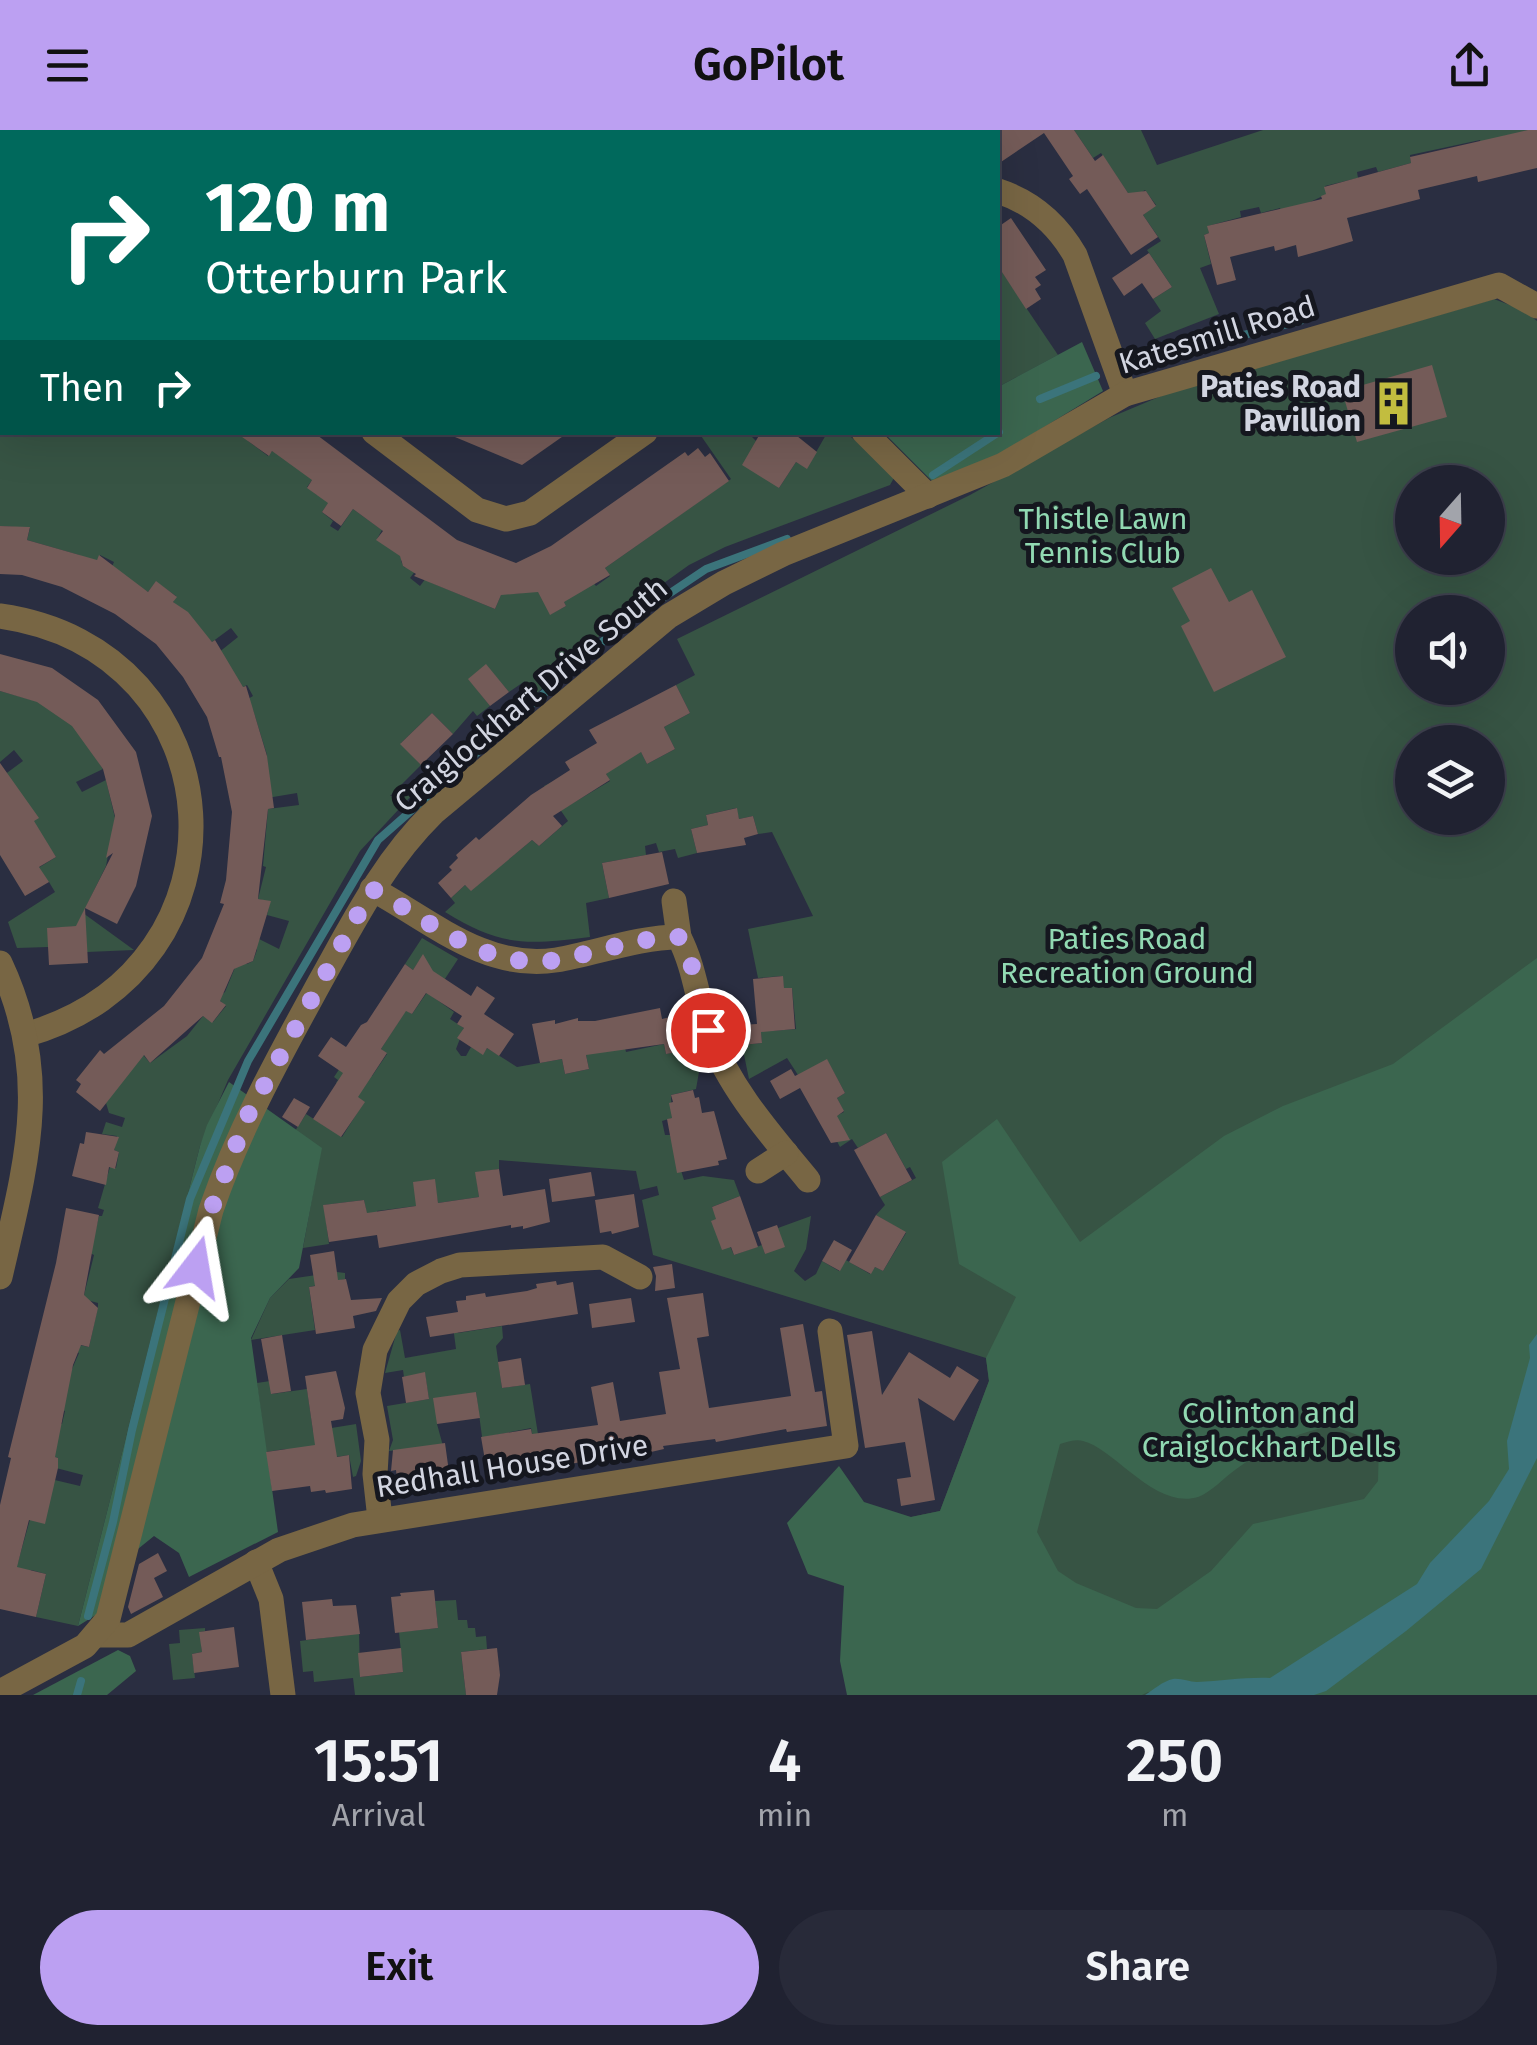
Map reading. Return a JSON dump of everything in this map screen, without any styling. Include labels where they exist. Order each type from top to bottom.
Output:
[{"type":"street","points":[[1000,192],[1034,208],[1066,240],[1075,255],[1125,394]]},
{"type":"street","name":"Katesmill Road","points":[[928,496],[1003,465],[1125,394],[1499,285],[1537,306]]},
{"type":"street","points":[[378,435],[476,510],[506,519],[530,513],[642,435]]},
{"type":"street","points":[[867,435],[928,496]]},
{"type":"street","name":"Craiglockhart Drive South","points":[[98,1635],[108,1619],[206,1227],[227,1162],[247,1117],[372,889],[399,851],[433,813],[669,616],[782,554],[928,496]]},
{"type":"street","points":[[0,616],[43,625],[87,644],[126,674],[168,732],[178,754],[192,825],[180,896],[160,940],[146,959],[130,978],[92,1008],[71,1020],[25,1035]]},
{"type":"street","points":[[372,889],[464,944],[516,961],[553,960],[659,937],[679,937]]},
{"type":"street","points":[[674,901],[679,937],[690,959],[708,1030],[728,1074],[808,1180]]},
{"type":"street","points":[[0,963],[25,1035],[33,1114],[0,1277]]},
{"type":"street","points":[[758,1171],[786,1153]]},
{"type":"street","points":[[380,1519],[374,1474],[378,1440],[368,1394],[369,1372],[385,1324],[399,1301],[416,1284],[460,1265],[603,1257],[640,1277]]},
{"type":"street","name":"Redhall House Drive","points":[[98,1635],[128,1635],[256,1562],[321,1534],[380,1519],[846,1446],[830,1332]]},
{"type":"street","points":[[256,1562],[271,1599],[283,1695]]},
{"type":"street","points":[[0,1692],[98,1635]]},
{"type":"green space","points":[[1074,130],[1141,130],[1157,165],[1263,130],[1536,130],[1504,136],[1486,163],[1480,140],[1410,155],[1411,163],[1378,172],[1376,167],[1357,172],[1358,178],[1325,186],[1327,194],[1283,215],[1280,208],[1261,213],[1259,207],[1240,211],[1241,217],[1208,226],[1209,233],[1204,235],[1211,264],[1200,268],[1219,314],[1155,339],[1145,323],[1161,311],[1153,299],[1172,287],[1147,250],[1161,241],[1143,215],[1156,205],[1145,190],[1132,199],[1101,153],[1093,158]]},
{"type":"green space","points":[[1000,269],[1058,355],[1000,386]]},
{"type":"green space","points":[[1494,299],[1523,310],[1537,321],[1537,1695],[847,1695],[911,1517],[940,1511],[989,1381],[986,1358],[653,1255],[642,1200],[659,1195],[657,1186],[640,1190],[636,1171],[499,1160],[499,1169],[476,1173],[479,1197],[438,1203],[434,1180],[416,1206],[377,1211],[379,1227],[369,1226],[364,1200],[324,1205],[329,1244],[303,1248],[321,1149],[295,1131],[306,1114],[342,1137],[364,1102],[336,1083],[334,1077],[340,1068],[372,1076],[387,1054],[381,1049],[406,1010],[412,1014],[428,991],[423,961],[413,970],[405,964],[422,938],[458,959],[433,997],[454,1012],[450,1019],[464,1028],[456,1049],[461,1056],[466,1056],[471,1047],[483,1054],[487,1048],[517,1067],[562,1059],[565,1074],[589,1069],[586,1055],[621,1030],[626,1052],[664,1044],[666,1054],[690,1049],[686,1029],[692,1028],[702,1055],[696,1089],[671,1095],[672,1118],[662,1121],[684,1180],[703,1176],[734,1180],[740,1196],[712,1207],[734,1255],[762,1245],[765,1254],[778,1228],[811,1216],[806,1249],[794,1271],[805,1281],[816,1274],[822,1261],[839,1271],[846,1260],[870,1274],[875,1267],[883,1271],[906,1233],[876,1215],[885,1205],[880,1197],[916,1178],[910,1167],[906,1169],[886,1133],[858,1148],[852,1139],[840,1147],[826,1121],[844,1112],[837,1098],[845,1093],[827,1060],[798,1075],[787,1058],[749,1079],[742,1045],[762,1043],[760,1023],[771,1031],[796,1029],[792,988],[784,988],[782,976],[758,978],[748,929],[813,916],[772,832],[758,834],[753,816],[739,819],[736,808],[706,815],[708,825],[691,829],[697,853],[678,858],[675,849],[659,852],[656,843],[645,846],[646,855],[602,863],[609,898],[586,903],[590,937],[515,941],[483,932],[445,912],[455,903],[451,898],[465,885],[471,890],[532,840],[539,846],[568,821],[544,786],[552,782],[568,806],[610,781],[606,774],[631,731],[647,764],[675,749],[664,727],[690,713],[676,685],[695,675],[677,639],[970,495],[1109,418],[1166,394]]},
{"type":"green space","points":[[1082,342],[1103,391],[1000,454],[932,481],[886,435],[1000,435],[1000,386]]},
{"type":"green space","points":[[0,435],[254,435],[248,441],[268,456],[272,451],[323,465],[307,487],[317,495],[334,495],[322,512],[333,521],[330,526],[338,531],[353,509],[382,530],[377,539],[408,552],[401,561],[404,567],[413,569],[422,562],[410,578],[420,586],[444,554],[432,583],[495,609],[512,568],[512,594],[522,593],[523,565],[551,614],[566,606],[561,596],[590,579],[596,586],[610,576],[605,568],[731,479],[700,435],[750,435],[779,488],[796,462],[807,468],[826,435],[848,435],[895,476],[890,485],[725,547],[689,565],[607,624],[604,632],[526,703],[525,681],[509,692],[486,665],[469,679],[490,706],[477,716],[473,711],[453,734],[432,713],[401,743],[421,765],[390,796],[412,795],[360,851],[228,1080],[200,1146],[78,1626],[36,1617],[46,1574],[31,1570],[28,1581],[20,1579],[16,1563],[42,1477],[80,1486],[83,1475],[56,1468],[58,1458],[48,1455],[37,1419],[62,1424],[65,1411],[55,1408],[79,1353],[68,1350],[70,1343],[89,1347],[98,1306],[83,1299],[94,1255],[91,1248],[104,1210],[98,1208],[110,1167],[116,1168],[119,1152],[114,1150],[117,1136],[102,1134],[106,1122],[122,1127],[125,1118],[109,1113],[106,1103],[139,1050],[150,1063],[187,1036],[203,1016],[213,1022],[226,1006],[217,998],[225,992],[238,960],[247,964],[253,961],[257,950],[249,934],[279,949],[289,921],[267,915],[270,902],[258,899],[266,867],[263,866],[268,809],[299,805],[297,793],[267,798],[267,755],[253,710],[241,703],[253,696],[247,685],[234,692],[213,657],[238,637],[231,628],[212,642],[173,602],[176,596],[156,582],[148,592],[110,571],[114,562],[100,555],[95,564],[79,555],[27,540],[30,528],[0,526]]},
{"type":"green space","points":[[45,681],[103,769],[76,782],[82,792],[106,780],[115,818],[106,866],[83,913],[134,950],[87,952],[85,926],[48,928],[48,947],[17,948],[8,922],[55,892],[49,882],[30,873],[56,857],[0,778],[23,761],[14,750],[0,762],[0,691],[36,701]]},
{"type":"green space","name":"Colinton and Craiglockhart Dells","points":[[1537,958],[1537,1695],[847,1695],[840,1661],[844,1586],[808,1574],[787,1523],[839,1466],[864,1502],[911,1517],[940,1511],[989,1381],[986,1358],[1016,1297],[959,1264],[942,1162],[997,1119],[1080,1242],[1224,1136],[1283,1106],[1393,1064]],"holes":[[[1333,1426],[1379,1443],[1378,1481],[1364,1499],[1253,1524],[1211,1571],[1157,1609],[1136,1608],[1076,1583],[1058,1571],[1037,1532],[1060,1444],[1066,1442],[1080,1440],[1095,1446],[1151,1487],[1182,1499],[1203,1495],[1257,1455],[1307,1432]]]},
{"type":"green space","points":[[229,1082],[322,1148],[299,1268],[270,1298],[251,1338],[278,1532],[189,1577],[179,1553],[154,1536],[117,1566],[99,1613],[78,1626],[200,1146]]},
{"type":"green space","points":[[345,1273],[345,1279],[309,1287],[315,1330],[251,1340],[270,1298],[289,1279]]},
{"type":"green space","points":[[453,1326],[458,1333],[502,1326],[503,1338],[496,1346],[502,1388],[530,1384],[541,1453],[534,1444],[531,1428],[491,1436],[483,1444],[476,1392],[437,1424],[443,1446],[389,1451],[393,1440],[387,1406],[429,1399],[425,1374],[404,1377],[403,1370],[385,1373],[397,1331],[400,1330],[405,1358],[456,1349]]},
{"type":"green space","points":[[270,1381],[272,1394],[307,1389],[313,1431],[356,1424],[361,1461],[356,1476],[353,1477],[349,1455],[307,1461],[285,1449],[266,1452],[257,1383]]},
{"type":"green space","points":[[456,1600],[458,1620],[467,1620],[468,1628],[475,1628],[476,1637],[486,1636],[487,1649],[461,1652],[466,1695],[355,1695],[353,1678],[314,1682],[313,1671],[303,1672],[300,1641],[359,1630],[360,1677],[403,1672],[399,1632],[438,1628],[435,1601]]},
{"type":"green space","points":[[205,1628],[200,1632],[202,1652],[192,1654],[195,1678],[173,1680],[169,1644],[180,1643],[179,1630]]},
{"type":"green space","points":[[118,1650],[130,1656],[136,1671],[107,1695],[33,1695]]},
{"type":"shaded area","points":[[1537,1334],[1537,1458],[1481,1569],[1326,1691],[1314,1695],[1145,1695],[1173,1679],[1197,1682],[1270,1678],[1417,1584],[1430,1563],[1489,1501],[1509,1469],[1507,1441],[1530,1358],[1529,1345]]},
{"type":"building","points":[[1000,130],[1074,130],[1095,161],[1103,155],[1128,193],[1146,191],[1156,206],[1143,215],[1158,237],[1131,255],[1087,189],[1080,194],[1069,179],[1073,176],[1044,133],[1000,163]]},
{"type":"building","points":[[1537,130],[1537,168],[1478,182],[1477,176],[1418,190],[1420,199],[1347,218],[1353,241],[1323,250],[1298,257],[1296,245],[1275,251],[1274,246],[1230,257],[1236,280],[1217,285],[1204,235],[1209,233],[1207,226],[1322,199],[1326,194],[1324,187],[1411,163],[1410,157]]},
{"type":"building","points":[[1011,218],[1046,270],[1035,277],[1041,285],[1035,289],[1041,299],[1026,309],[1000,269],[1000,226]]},
{"type":"building","points":[[1149,253],[1172,287],[1153,299],[1142,283],[1124,296],[1112,278]]},
{"type":"building","name":"Paties Road Pavillion","points":[[1432,365],[1447,417],[1357,442],[1342,391]]},
{"type":"building","points":[[239,435],[317,435],[457,540],[516,563],[551,546],[685,452],[688,456],[698,448],[705,457],[710,453],[729,481],[605,568],[610,575],[564,602],[566,606],[550,615],[538,592],[501,595],[495,609],[414,576],[403,566],[400,556],[376,540],[383,531],[353,509],[341,526],[322,512],[328,503],[307,488],[312,480],[272,451],[269,456]]},
{"type":"building","points":[[450,435],[565,435],[522,465]]},
{"type":"building","points":[[759,435],[796,435],[817,452],[807,469],[796,462],[779,488],[742,465]]},
{"type":"building","points":[[0,526],[30,527],[27,540],[97,560],[99,555],[148,592],[156,581],[177,597],[173,602],[188,612],[212,642],[215,640],[243,687],[246,686],[267,756],[274,808],[268,809],[258,899],[271,901],[253,961],[234,969],[220,1001],[226,1005],[212,1023],[203,1016],[150,1063],[144,1055],[100,1111],[76,1092],[81,1084],[76,1080],[100,1050],[104,1054],[164,1006],[202,958],[224,904],[220,903],[232,812],[221,757],[207,717],[183,677],[156,644],[115,614],[62,587],[22,575],[0,574]]},
{"type":"building","points":[[1211,568],[1229,602],[1252,590],[1286,657],[1214,692],[1181,626],[1190,621],[1172,588]]},
{"type":"building","points":[[0,654],[52,668],[98,700],[136,752],[152,816],[136,886],[117,924],[85,908],[113,853],[106,858],[115,816],[103,769],[72,726],[37,702],[0,691]]},
{"type":"building","points":[[486,664],[509,692],[490,706],[468,679]]},
{"type":"building","points":[[676,685],[690,713],[664,727],[675,749],[647,764],[641,752],[606,774],[610,780],[553,816],[562,826],[539,846],[532,840],[471,891],[465,885],[451,898],[438,883],[452,870],[449,867],[458,858],[456,855],[531,795],[570,770],[565,762],[597,743],[589,730]]},
{"type":"building","points":[[432,713],[453,734],[421,765],[400,744]]},
{"type":"building","points":[[0,763],[39,818],[34,821],[56,857],[39,867],[49,882],[25,896],[0,855]]},
{"type":"building","points":[[737,808],[739,819],[753,816],[758,834],[744,838],[746,845],[697,853],[691,829],[708,825],[706,815]]},
{"type":"building","points":[[662,852],[669,884],[609,898],[602,863]]},
{"type":"building","points":[[85,908],[88,963],[49,965],[47,928],[76,926]]},
{"type":"building","points":[[423,954],[433,971],[471,996],[477,986],[495,998],[484,1014],[514,1034],[499,1056],[487,1048],[483,1055],[457,1038],[464,1028],[457,1024],[462,1016],[426,993],[412,1014],[406,1011],[381,1049],[387,1053],[358,1097],[365,1102],[341,1137],[313,1119],[343,1073],[318,1056],[331,1037],[346,1047],[405,964],[413,970]]},
{"type":"building","points":[[783,976],[784,988],[792,988],[795,1029],[761,1032],[762,1043],[742,1045],[740,1025],[757,1024],[753,979]]},
{"type":"building","points":[[660,1008],[662,1019],[674,1016],[677,1031],[686,1029],[690,1050],[666,1054],[664,1044],[586,1055],[589,1069],[565,1074],[562,1059],[540,1063],[532,1024],[578,1018],[595,1021]]},
{"type":"building","points":[[827,1059],[845,1093],[837,1098],[844,1111],[837,1116],[850,1140],[831,1143],[800,1088],[780,1099],[770,1081],[791,1069],[795,1076]]},
{"type":"building","points":[[693,1090],[695,1098],[699,1097],[702,1113],[714,1111],[727,1159],[718,1161],[719,1165],[677,1173],[667,1119],[672,1118],[669,1103],[673,1102],[671,1095]]},
{"type":"building","points":[[294,1098],[310,1107],[298,1127],[282,1117]]},
{"type":"building","points":[[86,1132],[119,1137],[114,1150],[119,1152],[115,1169],[109,1167],[106,1185],[72,1176]]},
{"type":"building","points":[[886,1133],[912,1180],[880,1197],[854,1150]]},
{"type":"building","points":[[499,1169],[503,1196],[545,1189],[550,1222],[379,1248],[377,1235],[329,1242],[323,1205],[364,1200],[367,1213],[416,1206],[413,1182],[435,1179],[438,1203],[479,1197],[475,1172]]},
{"type":"building","points":[[591,1172],[595,1196],[552,1202],[549,1179]]},
{"type":"building","points":[[634,1194],[639,1227],[600,1233],[595,1200]]},
{"type":"building","points":[[740,1196],[758,1247],[734,1255],[731,1247],[722,1250],[711,1221],[716,1219],[712,1207]]},
{"type":"building","points":[[66,1208],[99,1215],[84,1295],[98,1308],[89,1347],[81,1345],[73,1365],[55,1457],[58,1468],[45,1524],[29,1520],[17,1567],[46,1574],[36,1617],[0,1609],[0,1505]]},
{"type":"building","points":[[876,1215],[906,1232],[883,1271],[875,1267],[871,1274],[849,1262]]},
{"type":"building","points":[[777,1225],[785,1247],[765,1254],[757,1232]]},
{"type":"building","points":[[834,1240],[852,1250],[840,1271],[822,1261]]},
{"type":"building","points":[[334,1251],[338,1280],[346,1279],[351,1300],[382,1298],[376,1311],[353,1316],[355,1328],[316,1334],[309,1287],[315,1286],[310,1255]]},
{"type":"building","points":[[672,1264],[675,1288],[655,1291],[653,1267]]},
{"type":"building","points":[[556,1281],[557,1285],[573,1282],[578,1314],[430,1337],[426,1317],[458,1312],[456,1301],[466,1300],[466,1296],[527,1291],[537,1288],[536,1284]]},
{"type":"building","points":[[703,1293],[709,1336],[697,1338],[709,1408],[791,1396],[780,1328],[803,1324],[815,1392],[822,1391],[827,1426],[663,1446],[664,1449],[651,1454],[626,1458],[625,1452],[549,1469],[548,1462],[505,1469],[486,1466],[481,1437],[598,1425],[591,1387],[613,1382],[620,1421],[666,1414],[659,1372],[680,1369],[667,1298]]},
{"type":"building","points":[[631,1298],[635,1322],[592,1328],[589,1304]]},
{"type":"building","points":[[872,1331],[882,1395],[909,1352],[950,1378],[957,1366],[979,1380],[954,1421],[918,1398],[935,1500],[901,1506],[897,1479],[911,1477],[905,1442],[865,1448],[847,1335]]},
{"type":"building","points":[[282,1335],[291,1391],[271,1394],[261,1339]]},
{"type":"building","points":[[521,1358],[525,1385],[502,1388],[498,1362]]},
{"type":"building","points":[[336,1371],[345,1408],[343,1419],[331,1421],[337,1457],[349,1455],[352,1489],[311,1492],[310,1486],[272,1491],[266,1452],[315,1445],[305,1376]]},
{"type":"building","points":[[425,1372],[429,1399],[406,1403],[402,1377]]},
{"type":"building","points":[[476,1392],[480,1418],[437,1424],[433,1398]]},
{"type":"building","points":[[445,1443],[449,1472],[411,1481],[397,1480],[396,1470],[391,1471],[393,1450]]},
{"type":"building","points":[[158,1553],[167,1571],[154,1578],[163,1597],[131,1614],[128,1607],[139,1564]]},
{"type":"building","points":[[434,1590],[438,1628],[395,1633],[391,1597]]},
{"type":"building","points":[[332,1599],[333,1606],[356,1605],[360,1634],[306,1640],[302,1602]]},
{"type":"building","points":[[234,1627],[239,1667],[194,1673],[192,1654],[202,1652],[199,1632]]},
{"type":"building","points":[[401,1648],[403,1672],[360,1677],[358,1653]]},
{"type":"building","points":[[497,1648],[497,1695],[466,1695],[461,1652]]},
{"type":"waterway","points":[[1135,362],[1300,321]]},
{"type":"waterway","points":[[1040,399],[1096,376]]},
{"type":"waterway","points":[[933,475],[994,435]]},
{"type":"waterway","points":[[88,1616],[190,1199],[248,1061],[378,840],[618,628],[706,569],[787,539]]},
{"type":"waterway","points":[[77,1695],[81,1681]]},
{"type":"place","name":"Paties Road Pavillion","points":[[1394,404]]},
{"type":"route","points":[[196,1267],[227,1162],[247,1117],[372,889],[464,944],[516,961],[553,960],[659,937],[679,937],[690,959],[708,1030]]},
{"type":"park label","name":"Thistle Lawn Tennis Club","points":[[1103,536]]},
{"type":"park label","name":"Paties Road Recreation Ground","points":[[1127,956]]}]
